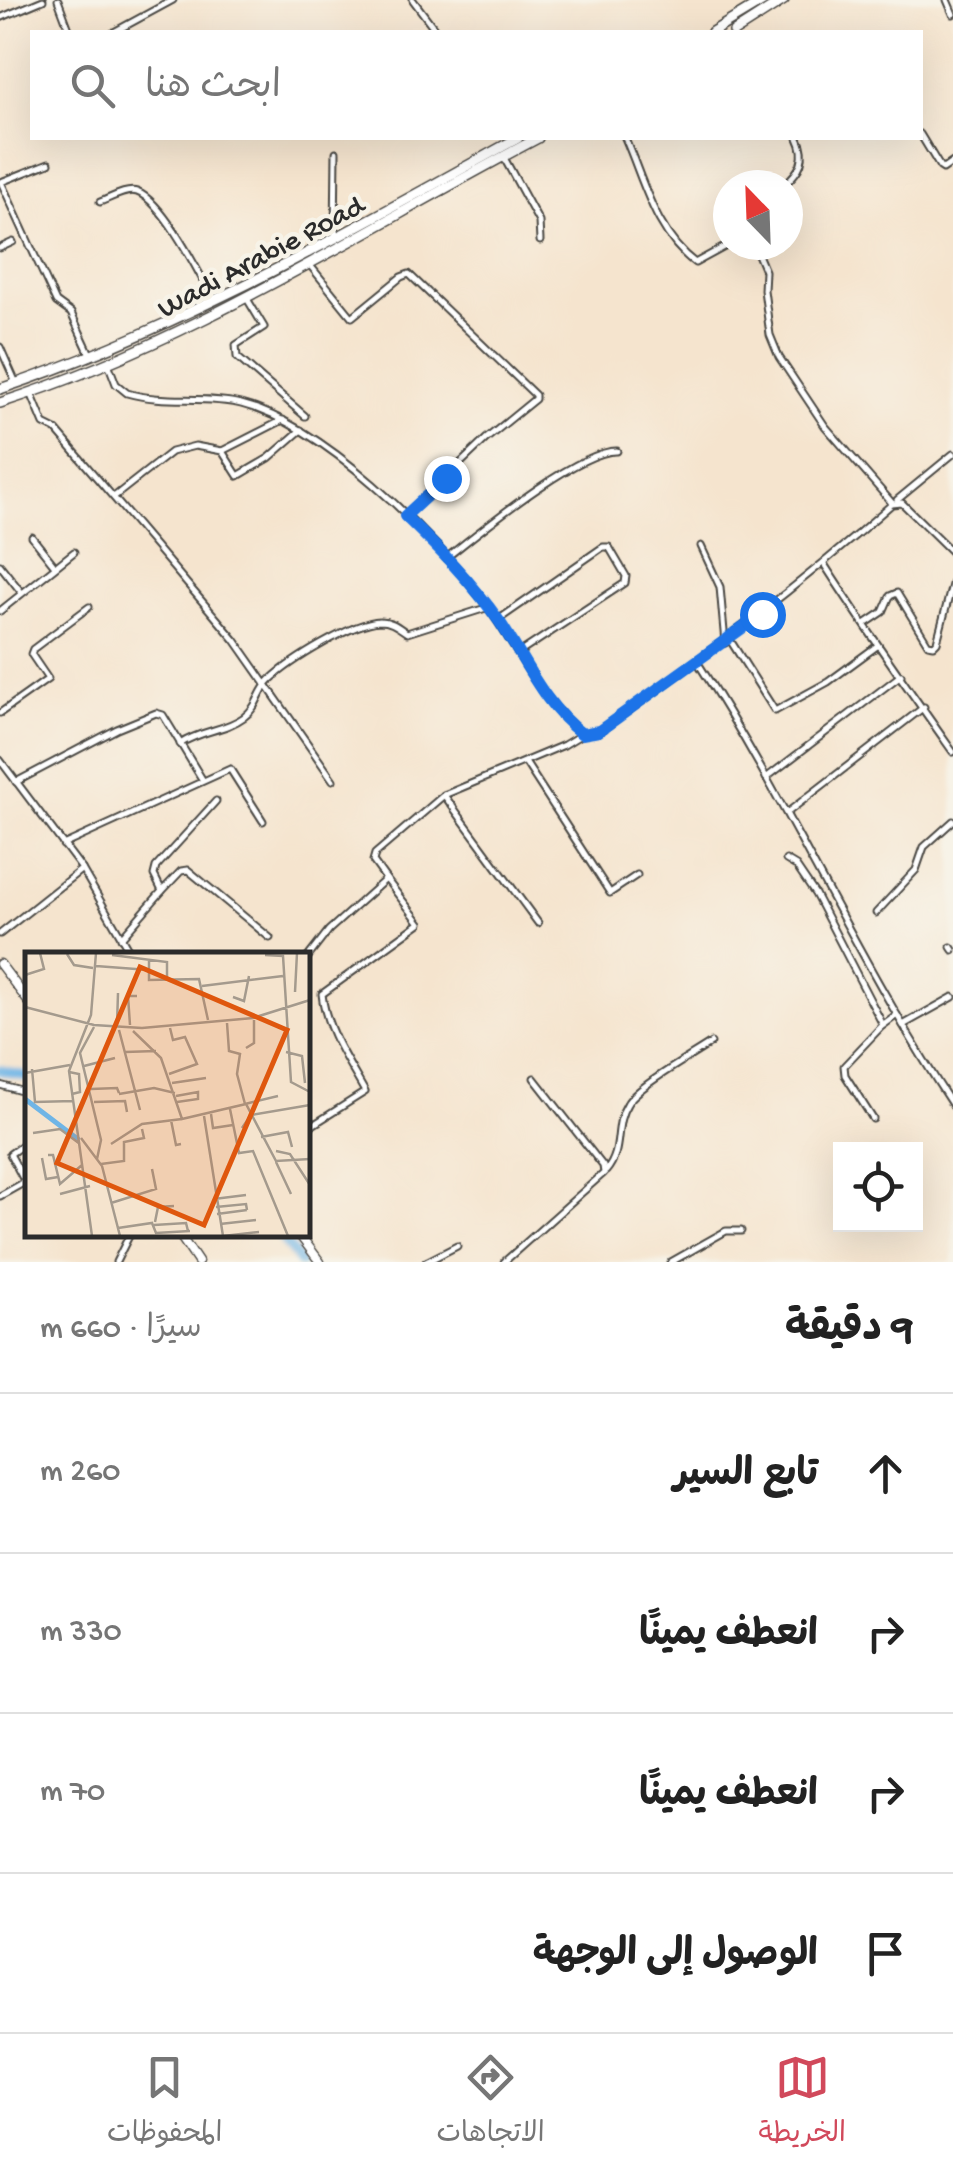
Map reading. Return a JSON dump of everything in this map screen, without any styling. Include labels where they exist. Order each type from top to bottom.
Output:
[{"type":"highway","points":[[715,30],[765,0]]},
{"type":"highway","points":[[748,29],[784,0]]},
{"type":"highway","name":"Wadi Arabie Road","points":[[0,388],[91,356],[214,300],[502,146],[529,140]]},
{"type":"highway","name":"Wadi Arabie Road","points":[[0,403],[108,363],[194,325],[309,264],[502,146]]},
{"type":"main road","points":[[0,964],[25,997]]},
{"type":"main road","points":[[181,1237],[198,1262]]},
{"type":"main road","points":[[300,1237],[320,1262]]},
{"type":"street","points":[[0,18],[43,0]]},
{"type":"street","points":[[58,0],[69,30]]},
{"type":"street","points":[[118,30],[173,0]]},
{"type":"street","points":[[414,0],[436,30]]},
{"type":"street","points":[[947,0],[953,14]]},
{"type":"street","points":[[923,139],[940,168],[953,162]]},
{"type":"street","points":[[626,140],[654,212],[683,253],[696,263],[713,253]]},
{"type":"street","points":[[798,170],[803,160],[799,140]]},
{"type":"street","points":[[502,146],[540,222],[540,241]]},
{"type":"street","points":[[335,236],[336,152]]},
{"type":"street","points":[[49,162],[2,182],[56,302],[71,313],[91,356]]},
{"type":"street","points":[[100,202],[131,191],[139,193],[170,223],[214,300]]},
{"type":"street","points":[[0,248],[13,242]]},
{"type":"street","points":[[761,260],[766,271],[764,290],[770,335],[779,357],[825,426],[894,503],[910,510],[953,552],[953,564]]},
{"type":"street","points":[[309,264],[352,318],[400,276],[409,274],[535,395],[405,516]]},
{"type":"street","points":[[246,297],[264,327],[236,345],[238,357],[305,416]]},
{"type":"street","points":[[0,348],[16,383]]},
{"type":"street","points":[[108,363],[119,387],[134,395],[240,404],[301,430],[344,459],[446,558],[498,620],[546,695],[582,734]]},
{"type":"street","points":[[32,393],[44,424],[56,430],[115,496],[267,682],[332,780]]},
{"type":"street","points":[[115,496],[171,452],[194,446],[222,450],[282,420]]},
{"type":"street","points":[[222,450],[238,476],[268,458],[301,430]]},
{"type":"street","points":[[446,558],[572,466],[598,453],[616,450]]},
{"type":"street","points":[[310,1127],[365,1092],[343,1057],[322,994],[420,923],[373,857],[444,795],[582,734],[599,731],[698,663],[824,564],[953,454]]},
{"type":"street","points":[[32,538],[55,566]]},
{"type":"street","points":[[701,546],[720,587],[728,641],[775,711],[828,682],[877,646]]},
{"type":"street","points":[[498,620],[602,547],[609,547],[626,576],[625,583],[519,653]]},
{"type":"street","points":[[0,611],[74,552]]},
{"type":"street","points":[[824,564],[953,752]]},
{"type":"street","points":[[0,566],[22,593]]},
{"type":"street","points":[[864,625],[883,612],[890,596],[897,592],[928,644],[934,645],[953,581]]},
{"type":"street","points":[[0,712],[48,679],[31,654],[33,649],[90,607]]},
{"type":"street","points":[[180,744],[199,732],[215,730],[246,716],[258,705],[267,682],[302,656],[360,626],[386,621],[408,633],[488,608]]},
{"type":"street","points":[[698,663],[788,812],[897,1015],[953,1106]]},
{"type":"street","points":[[766,778],[901,675]]},
{"type":"street","points":[[788,812],[924,707]]},
{"type":"street","points":[[16,782],[117,728],[156,712],[162,715],[202,780]]},
{"type":"street","points":[[946,742],[953,737]]},
{"type":"street","points":[[0,760],[82,869],[130,952]]},
{"type":"street","points":[[525,762],[610,893],[637,874]]},
{"type":"street","points":[[64,845],[230,769],[263,821]]},
{"type":"street","points":[[444,795],[538,923]]},
{"type":"street","points":[[162,891],[154,875],[156,868],[216,801]]},
{"type":"street","points":[[876,913],[916,870],[924,847],[953,820]]},
{"type":"street","points":[[786,860],[796,866],[815,894],[883,1025]]},
{"type":"street","points":[[0,934],[82,869]]},
{"type":"street","points":[[121,938],[181,871],[188,870],[270,938]]},
{"type":"street","points":[[310,955],[330,930],[386,879]]},
{"type":"street","points":[[903,1025],[953,997]]},
{"type":"street","points":[[873,1119],[848,1080],[844,1066],[897,1015]]},
{"type":"street","points":[[504,1262],[604,1173],[619,1149],[619,1125],[629,1099],[711,1044]]},
{"type":"street","points":[[534,1078],[603,1166],[604,1173]]},
{"type":"street","points":[[0,1086],[25,1092]]},
{"type":"street","points":[[945,1093],[953,1089]]},
{"type":"street","points":[[0,1196],[25,1182],[10,1154],[25,1143]]},
{"type":"street","points":[[671,1262],[726,1231],[741,1231]]},
{"type":"street","points":[[116,1262],[128,1237]]},
{"type":"street","points":[[426,1262],[457,1246]]},
{"type":"waterway","points":[[0,1070],[25,1076]]},
{"type":"waterway","points":[[281,1237],[300,1262]]},
{"type":"route","points":[[446,478],[405,516],[467,580],[546,695],[582,734],[599,731],[762,614]]}]
